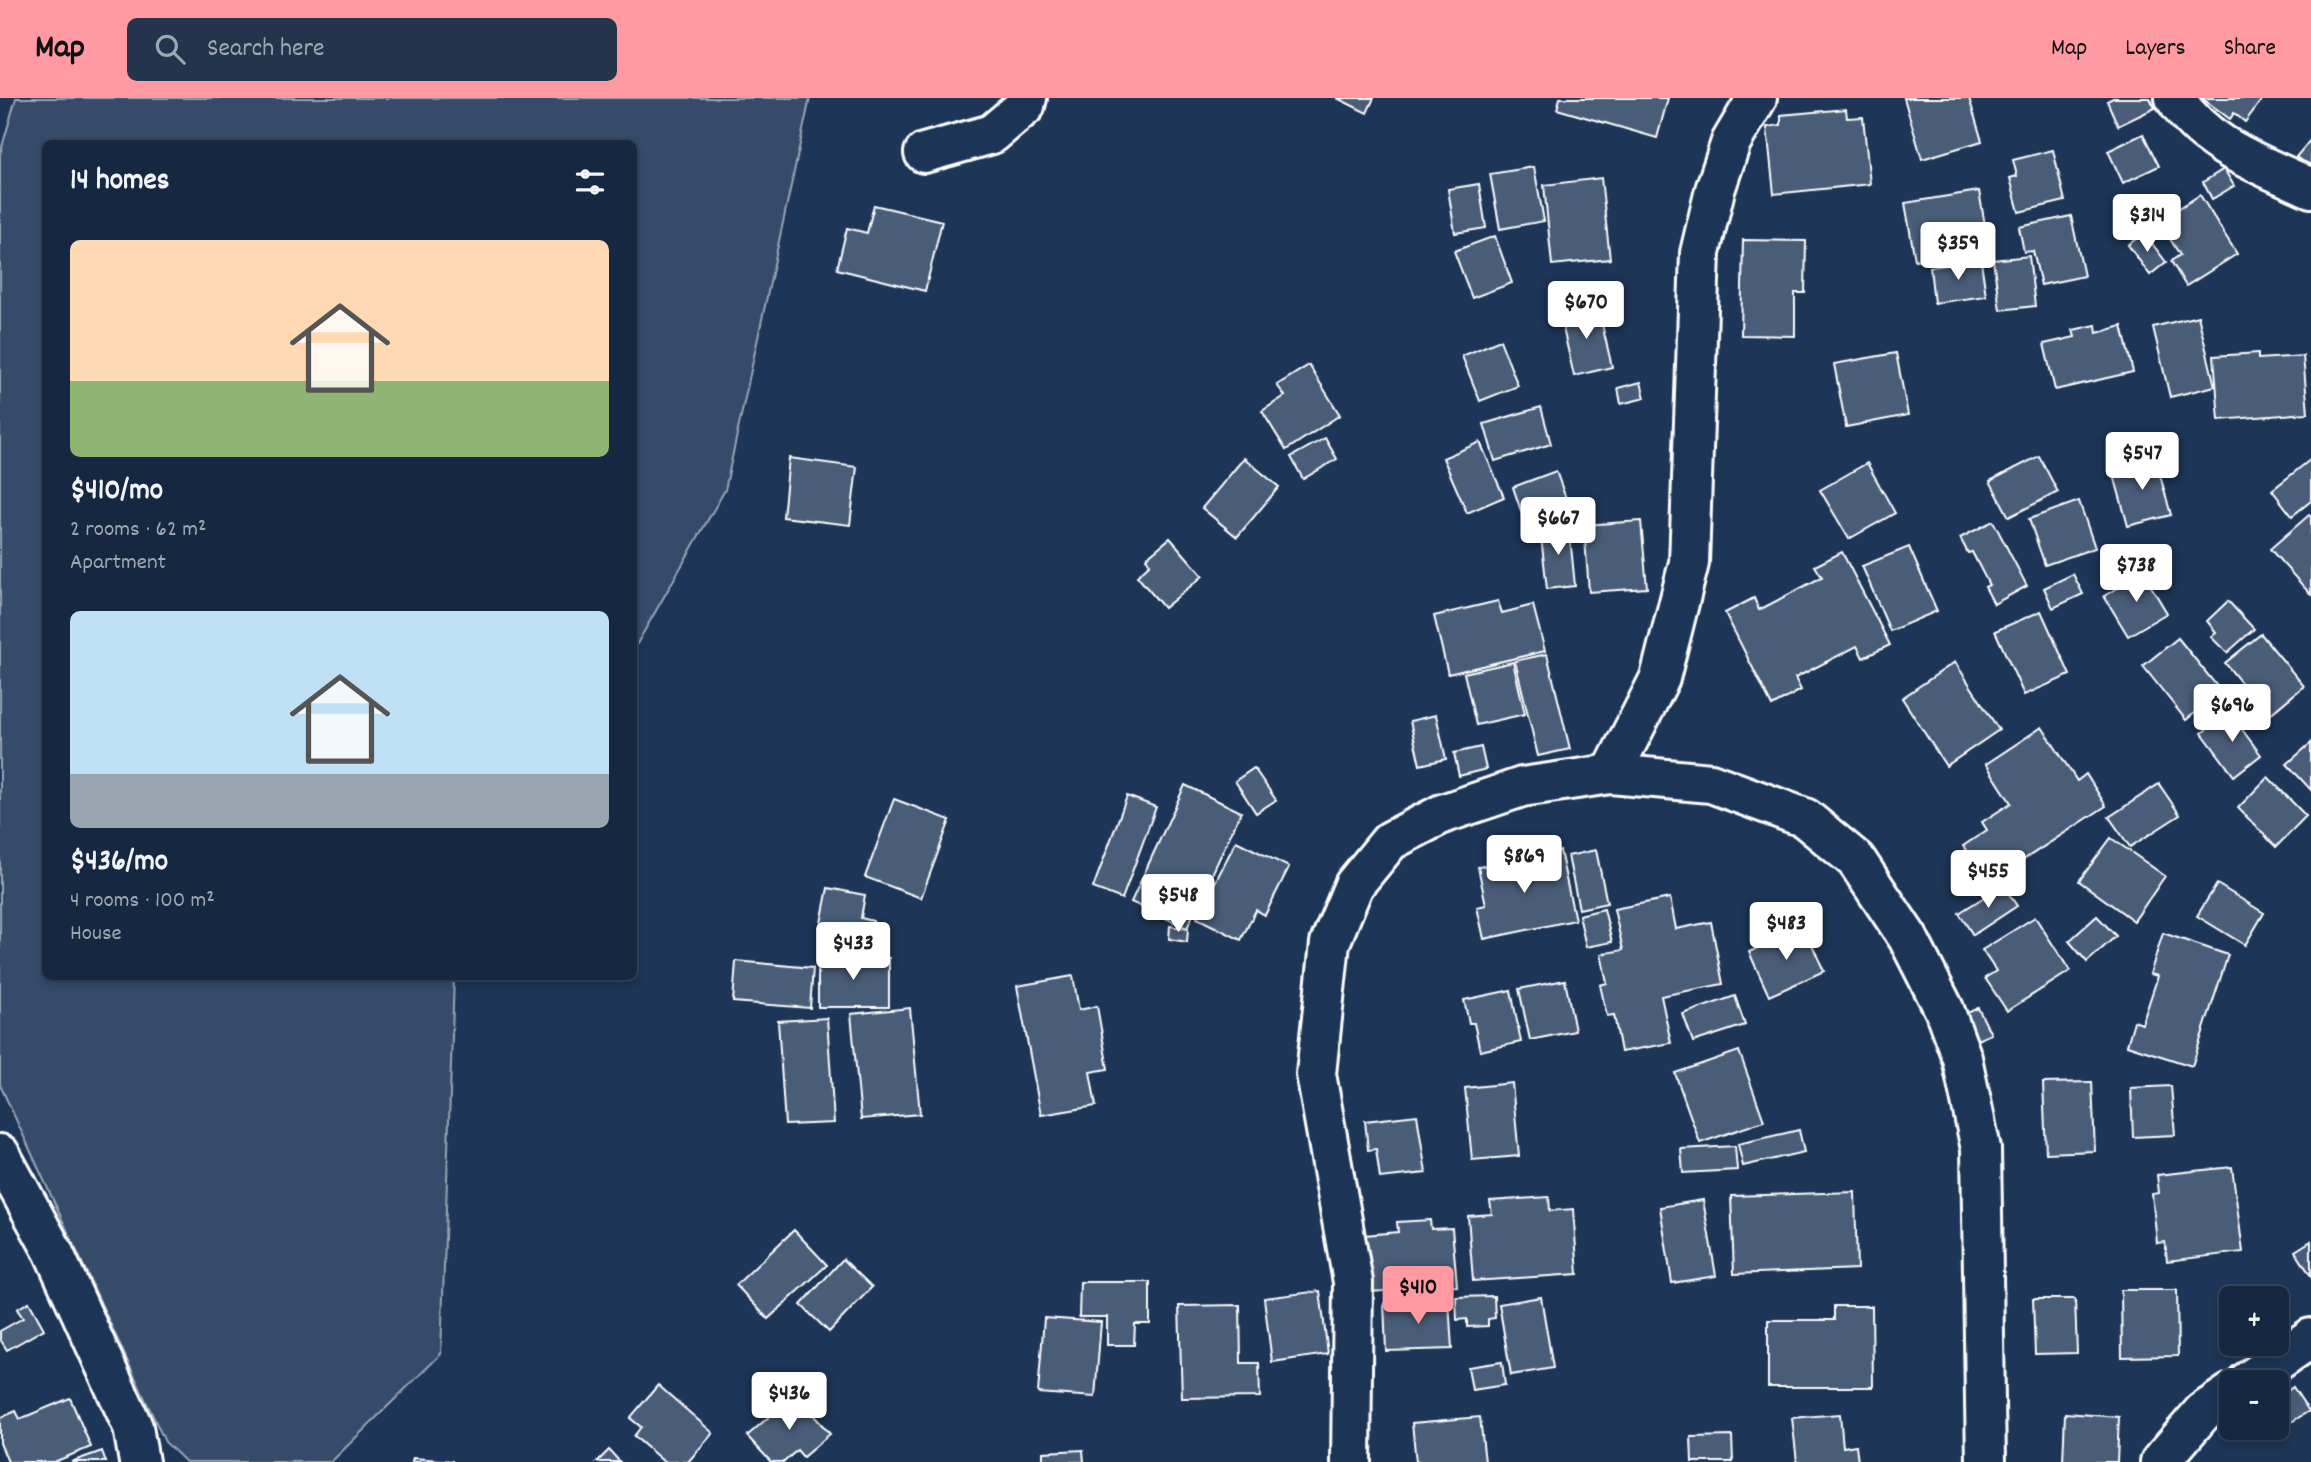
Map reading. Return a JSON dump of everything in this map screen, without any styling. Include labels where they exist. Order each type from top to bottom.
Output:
[{"type":"street","points":[[923,153],[992,134],[1025,106],[1027,98]]},
{"type":"street","points":[[1611,774],[1660,678],[1689,563],[1700,253],[1714,190],[1731,142],[1757,98]]},
{"type":"street","points":[[2175,98],[2186,116],[2219,144],[2311,188]]},
{"type":"street","points":[[1351,1462],[1353,1282],[1316,1074],[1330,943],[1354,885],[1390,841],[1442,814],[1522,787],[1611,774],[1711,783],[1805,818],[1856,860],[1908,938],[1944,1009],[1962,1058],[1981,1149],[1986,1462]]},
{"type":"street","points":[[0,1154],[53,1251],[133,1427],[139,1462]]},
{"type":"street","points":[[2265,1370],[2311,1338]]},
{"type":"street","points":[[2160,1462],[2203,1412],[2219,1401]]},
{"type":"shaded area","points":[[16,98],[810,98],[725,490],[637,644],[637,140],[42,140],[42,980],[454,980],[441,1354],[331,1462],[186,1462],[165,1442],[0,1085],[0,154]]},
{"type":"building","points":[[1337,98],[1374,98],[1367,113]]},
{"type":"building","points":[[1560,98],[1668,98],[1657,138],[1557,109]]},
{"type":"building","points":[[1904,98],[1969,98],[1982,141],[1922,159]]},
{"type":"building","points":[[2113,98],[2150,98],[2155,108],[2118,126],[2107,101]]},
{"type":"building","points":[[2202,98],[2263,98],[2245,122],[2234,113],[2230,119]]},
{"type":"building","points":[[1846,109],[1847,118],[1863,117],[1870,184],[1774,194],[1767,127],[1781,125],[1781,115]]},
{"type":"building","points":[[2143,134],[2159,166],[2123,183],[2108,151]]},
{"type":"building","points":[[2311,139],[2311,169],[2296,157]]},
{"type":"building","points":[[2053,150],[2065,201],[2019,212],[2010,178],[2017,176],[2013,160]]},
{"type":"building","points":[[1534,167],[1544,221],[1500,229],[1490,174]]},
{"type":"building","points":[[2224,169],[2234,186],[2212,199],[2203,182]]},
{"type":"building","points":[[1601,178],[1610,259],[1552,265],[1544,185]]},
{"type":"building","points":[[1479,184],[1486,228],[1455,233],[1448,189]]},
{"type":"building","points":[[1979,191],[1989,248],[1915,260],[1905,203]]},
{"type":"building","points":[[2200,195],[2237,254],[2186,286],[2171,261],[2180,255],[2159,221]]},
{"type":"building","points":[[874,205],[942,221],[925,291],[837,269],[847,228],[867,233]]},
{"type":"building","points":[[2071,216],[2084,276],[2041,285],[2033,251],[2024,252],[2019,227]]},
{"type":"building","points":[[2144,233],[2166,262],[2150,275],[2128,245]]},
{"type":"building","points":[[1495,236],[1512,283],[1472,298],[1454,251]]},
{"type":"building","points":[[1743,240],[1806,241],[1805,293],[1795,293],[1795,336],[1741,335]]},
{"type":"building","points":[[2029,256],[2035,306],[2000,310],[1993,260]]},
{"type":"building","points":[[1981,261],[1986,296],[1934,303],[1930,267]]},
{"type":"building","points":[[1598,307],[1612,367],[1574,376],[1560,315]]},
{"type":"building","points":[[2198,316],[2215,386],[2170,397],[2153,327]]},
{"type":"building","points":[[2096,325],[2097,333],[2122,326],[2133,372],[2055,390],[2044,344],[2075,337],[2073,330]]},
{"type":"building","points":[[1500,340],[1518,386],[1480,401],[1462,356]]},
{"type":"building","points":[[1896,353],[1908,415],[1846,427],[1834,364]]},
{"type":"building","points":[[2258,353],[2258,359],[2303,356],[2308,413],[2219,420],[2214,356]]},
{"type":"building","points":[[1309,365],[1340,415],[1286,450],[1262,411],[1285,396],[1277,385]]},
{"type":"building","points":[[1641,382],[1645,398],[1621,404],[1618,388]]},
{"type":"building","points":[[1541,407],[1551,444],[1495,461],[1484,424]]},
{"type":"building","points":[[1325,438],[1337,459],[1303,479],[1291,457]]},
{"type":"building","points":[[1480,442],[1504,497],[1467,513],[1443,458]]},
{"type":"building","points":[[2039,456],[2058,492],[2009,517],[1990,481]]},
{"type":"building","points":[[2155,457],[2171,515],[2128,526],[2112,468]]},
{"type":"building","points":[[789,458],[857,467],[850,525],[783,517]]},
{"type":"building","points":[[1244,458],[1279,487],[1237,537],[1202,508]]},
{"type":"building","points":[[2311,459],[2311,501],[2292,516],[2272,490]]},
{"type":"building","points":[[1867,463],[1895,513],[1849,539],[1820,490]]},
{"type":"building","points":[[1556,471],[1569,507],[1525,523],[1513,487]]},
{"type":"building","points":[[2079,501],[2095,548],[2045,565],[2029,519]]},
{"type":"building","points":[[2309,515],[2311,517],[2311,595],[2270,549]]},
{"type":"building","points":[[1641,521],[1647,588],[1589,592],[1584,525]]},
{"type":"building","points":[[1993,521],[2027,586],[1994,604],[1985,587],[1989,585],[1972,552],[1968,553],[1960,538]]},
{"type":"building","points":[[1569,526],[1575,586],[1547,589],[1540,528]]},
{"type":"building","points":[[1170,538],[1203,576],[1164,608],[1137,576],[1150,564],[1146,558]]},
{"type":"building","points":[[1909,547],[1937,611],[1890,631],[1862,566]]},
{"type":"building","points":[[1842,552],[1890,645],[1863,658],[1857,646],[1795,678],[1801,690],[1772,706],[1725,613],[1754,598],[1759,610],[1822,577],[1815,566]]},
{"type":"building","points":[[2143,573],[2167,613],[2128,636],[2104,596]]},
{"type":"building","points":[[2073,574],[2083,594],[2053,608],[2044,588]]},
{"type":"building","points":[[1498,601],[1502,613],[1533,605],[1545,651],[1448,674],[1434,616]]},
{"type":"building","points":[[2228,601],[2254,629],[2227,653],[2211,637],[2216,632],[2207,621]]},
{"type":"building","points":[[2041,611],[2070,675],[2024,695],[1995,631]]},
{"type":"building","points":[[2261,634],[2304,686],[2268,716],[2225,663]]},
{"type":"building","points":[[2178,638],[2221,691],[2186,720],[2143,666]]},
{"type":"building","points":[[1547,654],[1570,749],[1538,756],[1515,661]]},
{"type":"building","points":[[1513,662],[1525,714],[1476,725],[1464,673]]},
{"type":"building","points":[[1955,662],[1999,730],[1946,766],[1902,698]]},
{"type":"building","points":[[2229,712],[2261,755],[2234,776],[2202,733]]},
{"type":"building","points":[[1436,715],[1446,759],[1420,765],[1410,721]]},
{"type":"building","points":[[2042,727],[2077,781],[2086,774],[2106,806],[1988,883],[1963,846],[1987,830],[1982,822],[2011,803],[1986,764]]},
{"type":"building","points":[[2311,743],[2311,790],[2287,764]]},
{"type":"building","points":[[1481,747],[1486,769],[1459,776],[1454,753]]},
{"type":"building","points":[[1254,768],[1276,800],[1256,813],[1235,781]]},
{"type":"building","points":[[2268,777],[2306,816],[2276,847],[2238,808]]},
{"type":"building","points":[[2159,784],[2180,815],[2130,847],[2109,817]]},
{"type":"building","points":[[1185,785],[1241,812],[1187,928],[1131,902]]},
{"type":"building","points":[[1127,796],[1156,807],[1122,899],[1093,888]]},
{"type":"building","points":[[894,799],[950,820],[921,898],[865,877]]},
{"type":"building","points":[[2111,838],[2165,876],[2134,921],[2079,881]]},
{"type":"building","points":[[1236,841],[1289,867],[1265,915],[1256,910],[1241,940],[1197,918]]},
{"type":"building","points":[[1596,850],[1607,903],[1579,909],[1568,856]]},
{"type":"building","points":[[1560,851],[1575,920],[1484,939],[1477,907],[1486,905],[1478,867]]},
{"type":"building","points":[[2217,884],[2264,913],[2245,945],[2197,916]]},
{"type":"building","points":[[2003,885],[2017,906],[1973,935],[1959,913]]},
{"type":"building","points":[[828,888],[865,895],[861,918],[873,921],[869,939],[820,928]]},
{"type":"building","points":[[1670,898],[1676,929],[1711,922],[1723,984],[1661,996],[1671,1043],[1621,1052],[1614,1015],[1607,1016],[1600,985],[1607,983],[1601,954],[1623,950],[1614,909]]},
{"type":"building","points":[[1604,909],[1612,942],[1586,947],[1579,915]]},
{"type":"building","points":[[2097,916],[2116,936],[2087,962],[2069,941]]},
{"type":"building","points":[[2035,917],[2070,971],[2007,1011],[1985,978],[1996,971],[1982,950]]},
{"type":"building","points":[[1170,926],[1188,929],[1187,942],[1169,939]]},
{"type":"building","points":[[1804,927],[1824,971],[1769,996],[1749,952]]},
{"type":"building","points":[[2163,933],[2228,955],[2192,1066],[2127,1045],[2134,1021],[2142,1024],[2158,976],[2150,974]]},
{"type":"building","points":[[818,958],[889,958],[889,1007],[818,1007]]},
{"type":"building","points":[[736,961],[813,968],[810,1008],[733,1002]]},
{"type":"building","points":[[1073,976],[1079,1010],[1097,1006],[1108,1069],[1090,1072],[1096,1106],[1041,1115],[1017,986]]},
{"type":"building","points":[[1565,980],[1575,1031],[1530,1040],[1519,989]]},
{"type":"building","points":[[1511,990],[1521,1042],[1480,1051],[1474,1023],[1469,1023],[1464,1000]]},
{"type":"building","points":[[1735,996],[1745,1025],[1693,1042],[1683,1014]]},
{"type":"building","points":[[910,1008],[920,1114],[861,1119],[851,1014]]},
{"type":"building","points":[[1978,1008],[1991,1034],[1977,1040],[1965,1014]]},
{"type":"building","points":[[827,1018],[834,1123],[785,1125],[778,1021]]},
{"type":"building","points":[[1739,1051],[1764,1121],[1700,1143],[1675,1073]]},
{"type":"building","points":[[2092,1082],[2095,1151],[2046,1153],[2043,1083]]},
{"type":"building","points":[[1512,1083],[1519,1156],[1472,1160],[1465,1088]]},
{"type":"building","points":[[2171,1086],[2175,1135],[2133,1137],[2131,1088]]},
{"type":"building","points":[[1417,1115],[1426,1173],[1380,1178],[1376,1149],[1368,1150],[1365,1121]]},
{"type":"building","points":[[1799,1130],[1804,1152],[1743,1166],[1738,1144]]},
{"type":"building","points":[[1735,1146],[1737,1170],[1683,1173],[1681,1149]]},
{"type":"building","points":[[2232,1167],[2243,1252],[2167,1261],[2165,1242],[2157,1243],[2152,1194],[2159,1193],[2157,1175]]},
{"type":"building","points":[[1855,1192],[1857,1269],[1734,1274],[1731,1196]]},
{"type":"building","points":[[1549,1197],[1550,1211],[1573,1209],[1578,1274],[1473,1281],[1468,1216],[1492,1214],[1490,1201]]},
{"type":"building","points":[[1703,1200],[1716,1276],[1672,1283],[1660,1207]]},
{"type":"building","points":[[1430,1220],[1431,1229],[1452,1228],[1457,1286],[1370,1292],[1365,1235],[1398,1232],[1397,1222]]},
{"type":"building","points":[[794,1230],[827,1265],[768,1319],[736,1285]]},
{"type":"building","points":[[2311,1241],[2311,1276],[2295,1251]]},
{"type":"building","points":[[843,1259],[872,1287],[829,1332],[801,1305]]},
{"type":"building","points":[[1080,1282],[1150,1282],[1150,1324],[1135,1324],[1134,1345],[1107,1345],[1107,1317],[1079,1317]]},
{"type":"building","points":[[2121,1290],[2177,1290],[2178,1356],[2122,1357]]},
{"type":"building","points":[[1320,1291],[1328,1354],[1272,1362],[1264,1298]]},
{"type":"building","points":[[1494,1296],[1495,1318],[1488,1319],[1488,1326],[1467,1327],[1467,1319],[1457,1320],[1456,1297]]},
{"type":"building","points":[[1541,1297],[1553,1368],[1511,1375],[1499,1304]]},
{"type":"building","points":[[2033,1299],[2075,1299],[2077,1353],[2035,1354]]},
{"type":"building","points":[[1449,1301],[1452,1349],[1386,1351],[1384,1303]]},
{"type":"building","points":[[29,1302],[44,1329],[7,1350],[0,1339],[0,1331],[23,1318],[17,1309]]},
{"type":"building","points":[[1240,1305],[1241,1363],[1259,1363],[1260,1397],[1182,1398],[1179,1306]]},
{"type":"building","points":[[1834,1306],[1872,1306],[1873,1387],[1768,1387],[1768,1320],[1834,1320]]},
{"type":"building","points":[[1044,1318],[1101,1322],[1095,1397],[1038,1393]]},
{"type":"building","points":[[1502,1362],[1505,1385],[1472,1390],[1468,1367]]},
{"type":"building","points":[[658,1385],[713,1433],[688,1462],[664,1462],[634,1436],[641,1427],[630,1418]]},
{"type":"building","points":[[2293,1387],[2309,1411],[2290,1423],[2289,1422],[2289,1390]]},
{"type":"building","points":[[795,1394],[830,1434],[803,1457],[797,1450],[784,1462],[771,1462],[747,1436]]},
{"type":"building","points":[[70,1398],[91,1447],[54,1462],[8,1462],[0,1443],[0,1418],[16,1411],[20,1419]]},
{"type":"building","points":[[2065,1413],[2119,1417],[2117,1462],[2063,1462]]},
{"type":"building","points":[[1840,1414],[1843,1447],[1856,1445],[1858,1462],[1797,1462],[1792,1418]]},
{"type":"building","points":[[1480,1417],[1485,1462],[1416,1462],[1412,1423]]},
{"type":"building","points":[[1732,1436],[1733,1462],[1692,1462],[1691,1437]]},
{"type":"building","points":[[609,1450],[620,1462],[597,1462]]},
{"type":"building","points":[[1083,1450],[1084,1462],[1043,1462],[1043,1452]]},
{"type":"building","points":[[102,1451],[106,1462],[71,1462]]},
{"type":"building","points":[[413,1458],[452,1461],[452,1462],[412,1462]]}]
